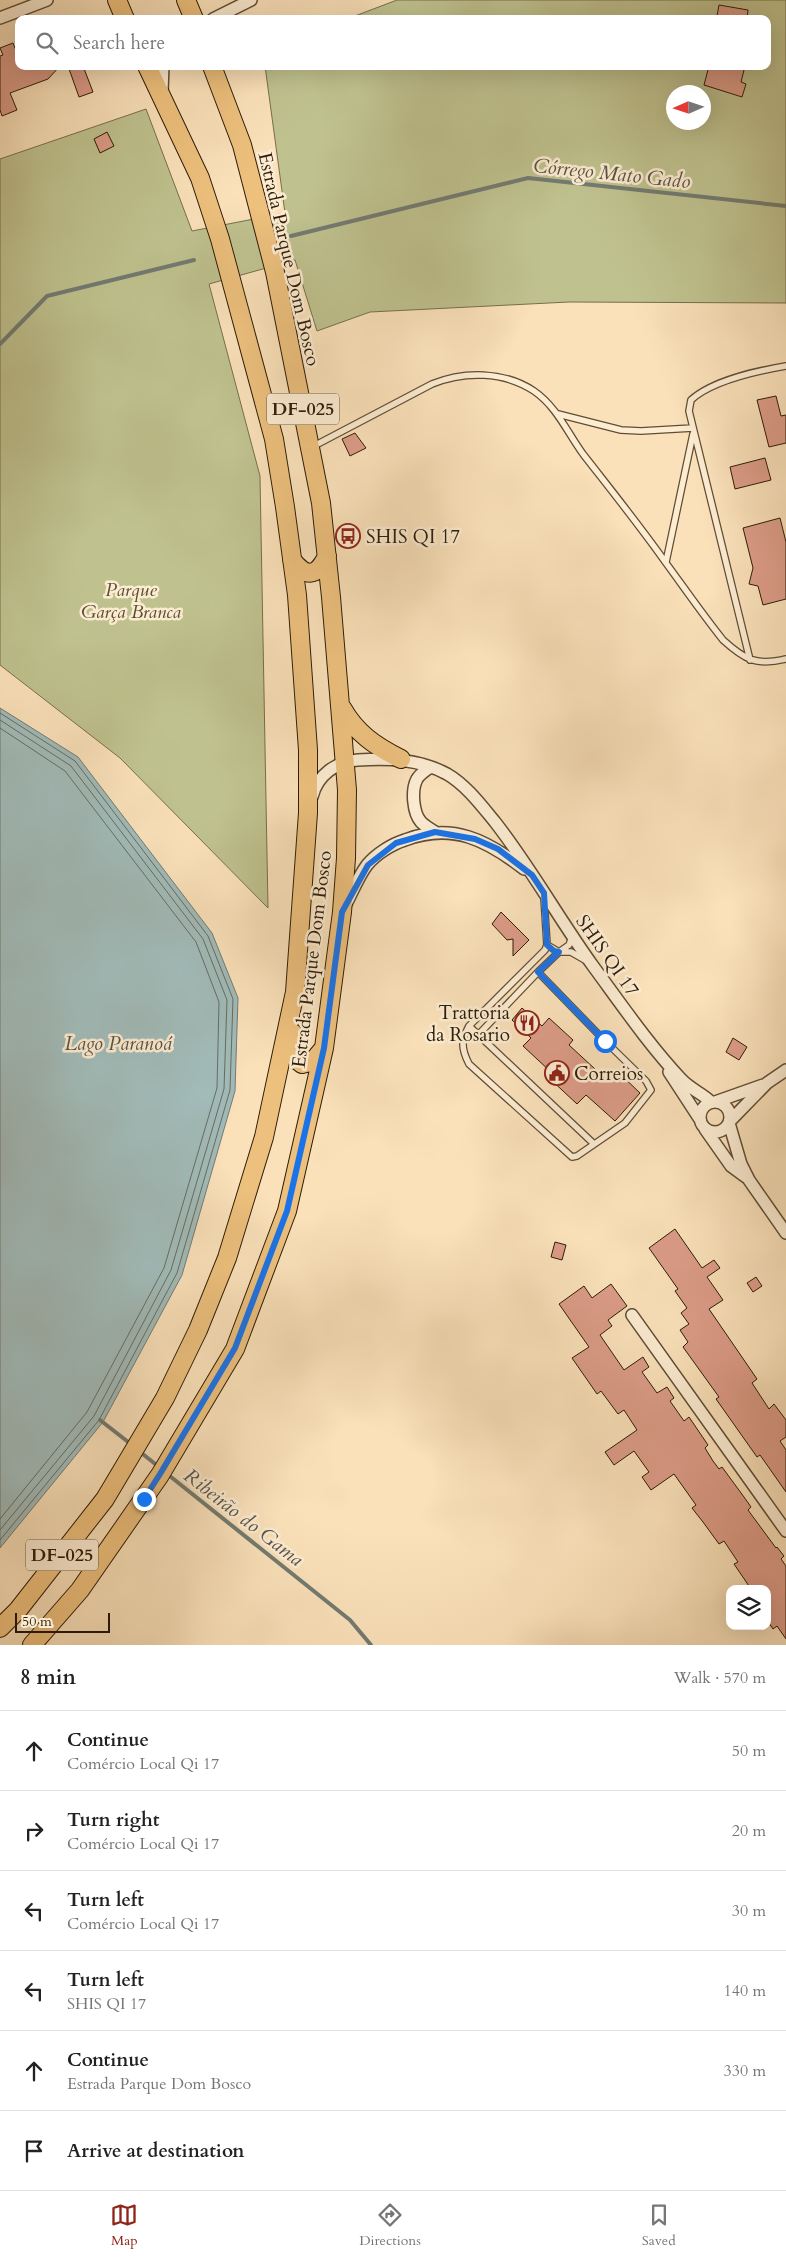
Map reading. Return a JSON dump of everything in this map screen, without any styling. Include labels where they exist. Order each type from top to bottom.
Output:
[{"type":"main road","points":[[116,0],[123,15]]},
{"type":"main road","points":[[186,0],[192,15]]},
{"type":"main road","name":"Estrada Parque Dom Bosco","points":[[0,1628],[18,1610],[62,1556],[119,1477],[150,1425],[198,1330],[227,1258],[264,1138],[295,992],[308,813],[308,750],[297,595],[274,439],[237,294],[200,178],[149,70]]},
{"type":"main road","name":"Estrada Parque Dom Bosco","points":[[32,1645],[80,1590],[144,1499],[235,1348],[287,1211],[324,1048],[342,912],[346,858],[347,805],[345,760],[327,556],[311,448],[275,272],[242,145],[214,70]]},
{"type":"main road","points":[[292,560],[299,569],[306,573],[313,573],[318,571],[327,556]]},
{"type":"main road","points":[[297,595],[310,584],[318,584],[331,597]]},
{"type":"main road","points":[[341,708],[351,724],[360,733],[401,759]]},
{"type":"main road","points":[[295,992],[293,1053],[296,1060],[302,1064],[309,1063],[318,1057],[324,1048]]},
{"type":"street","points":[[0,18],[47,0]]},
{"type":"street","points":[[221,15],[251,0]]},
{"type":"street","points":[[162,98],[163,70]]},
{"type":"street","name":"SHIS QI 17","points":[[345,760],[401,759],[447,774],[467,790],[505,836],[592,964],[659,1053],[684,1082],[713,1102]]},
{"type":"street","points":[[308,813],[317,784],[330,770],[345,760]]},
{"type":"street","points":[[429,768],[416,780],[414,789],[416,815],[422,823],[435,832]]},
{"type":"street","name":"SHIS QI 17","points":[[342,912],[368,865],[380,854],[396,843],[435,832],[475,839],[498,849],[532,875]]},
{"type":"street","name":"SHIS QI 17","points":[[659,1053],[678,1088],[699,1118]]},
{"type":"street","points":[[705,1130],[718,1132],[767,1083],[786,1070]]},
{"type":"street","points":[[749,1180],[731,1166],[705,1130],[699,1118],[701,1110],[713,1102],[767,1083]]},
{"type":"street","points":[[713,1102],[728,1109],[729,1123],[741,1164],[749,1180],[786,1233]]},
{"type":"street","points":[[632,1315],[786,1531]]},
{"type":"lane","points":[[750,660],[689,411],[691,400],[697,394],[753,372],[786,366]]},
{"type":"lane","points":[[311,448],[432,384],[448,378],[483,375],[502,377],[534,391],[558,414],[580,450],[723,640],[735,651],[750,660],[758,662],[786,659]]},
{"type":"lane","points":[[558,414],[621,430],[693,430]]},
{"type":"lane","points":[[666,562],[693,430]]},
{"type":"lane","points":[[538,972],[650,1086],[650,1094],[625,1123],[577,1156],[570,1156],[469,1064],[462,1051],[462,1040],[469,1026],[540,958],[547,945],[544,893]]},
{"type":"lane","points":[[479,1034],[538,972],[569,945],[572,935]]},
{"type":"lane","points":[[547,945],[554,951],[576,954],[592,964]]},
{"type":"lane","points":[[469,1026],[594,1144]]},
{"type":"green space","name":"Parque Garça Branca","points":[[397,0],[786,0],[786,303],[569,302],[370,312],[317,331],[295,260],[209,284],[260,476],[268,908],[120,758],[0,665],[0,159],[146,109],[192,231],[285,213],[266,70],[771,70],[771,15],[358,15]]},
{"type":"water","name":"Lago Paranoá","points":[[0,708],[78,757],[212,933],[238,998],[235,1091],[182,1275],[103,1422],[0,1548]]},
{"type":"building","points":[[719,5],[748,10],[747,15],[717,15]]},
{"type":"building","points":[[13,43],[15,48],[15,70],[56,70],[48,79],[10,93],[17,110],[2,116],[0,110],[0,56],[3,55],[0,48]]},
{"type":"building","points":[[69,70],[85,70],[93,92],[79,97]]},
{"type":"building","points":[[708,70],[744,70],[741,82],[746,84],[742,97],[711,87],[711,85],[704,85]]},
{"type":"building","points":[[107,132],[114,146],[100,153],[94,139]]},
{"type":"building","points":[[776,396],[781,416],[786,415],[786,443],[769,447],[757,400]]},
{"type":"building","points":[[355,433],[366,448],[350,456],[342,439]]},
{"type":"building","points":[[765,458],[771,480],[735,489],[730,467]]},
{"type":"building","points":[[780,518],[786,542],[786,599],[763,605],[758,586],[749,584],[753,568],[743,528]]},
{"type":"building","points":[[501,912],[529,940],[513,956],[513,939],[507,940],[492,924]]},
{"type":"building","points":[[522,1008],[542,1026],[549,1018],[573,1040],[569,1045],[608,1081],[617,1071],[640,1093],[615,1121],[586,1095],[577,1104],[548,1077],[552,1073],[523,1046],[531,1038],[512,1020]]},
{"type":"building","points":[[733,1038],[747,1047],[739,1060],[726,1052]]},
{"type":"building","points":[[675,1229],[702,1268],[714,1260],[720,1268],[707,1277],[723,1300],[709,1309],[757,1379],[752,1383],[769,1409],[774,1404],[786,1420],[786,1437],[780,1441],[786,1450],[786,1492],[760,1455],[757,1457],[716,1399],[719,1397],[683,1347],[688,1342],[680,1330],[689,1324],[681,1313],[687,1308],[675,1291],[678,1289],[649,1248]]},
{"type":"building","points":[[555,1242],[566,1245],[562,1260],[551,1257]]},
{"type":"building","points":[[756,1277],[762,1286],[753,1292],[747,1283]]},
{"type":"building","points":[[611,1284],[627,1306],[608,1320],[612,1326],[600,1335],[624,1370],[643,1357],[649,1367],[642,1372],[657,1393],[667,1387],[674,1398],[670,1401],[684,1421],[689,1417],[708,1445],[705,1448],[713,1461],[719,1469],[722,1467],[751,1507],[748,1510],[784,1556],[781,1559],[786,1566],[786,1639],[777,1626],[773,1629],[771,1626],[771,1585],[748,1585],[734,1564],[738,1562],[724,1541],[719,1544],[692,1508],[696,1505],[674,1474],[651,1490],[642,1477],[649,1472],[634,1451],[614,1465],[605,1452],[637,1430],[624,1410],[618,1414],[601,1391],[597,1394],[572,1358],[589,1347],[559,1304],[584,1286],[592,1298]]},
{"type":"waterway","name":"Córrego Mato Gado","points":[[291,236],[528,178],[786,206]]},
{"type":"waterway","name":"Córrego Mato Gado","points":[[0,344],[47,296],[194,260]]},
{"type":"waterway","name":"Ribeirão do Gama","points":[[100,1420],[132,1445]]},
{"type":"waterway","name":"Ribeirão do Gama","points":[[139,1451],[159,1467]]},
{"type":"waterway","name":"Ribeirão do Gama","points":[[166,1473],[350,1620],[371,1645]]},
{"type":"place","name":"SHIS QI 17","points":[[348,536]]},
{"type":"place","name":"Trattoria da Rosario","points":[[527,1023]]},
{"type":"place","name":"Correios","points":[[557,1073]]},
{"type":"route","points":[[144,1499],[235,1348],[287,1211],[324,1048],[342,912],[368,865],[396,843],[415,836],[435,832],[475,839],[498,849],[532,875],[544,893],[547,945],[554,951],[559,952],[538,972],[605,1041]]}]
